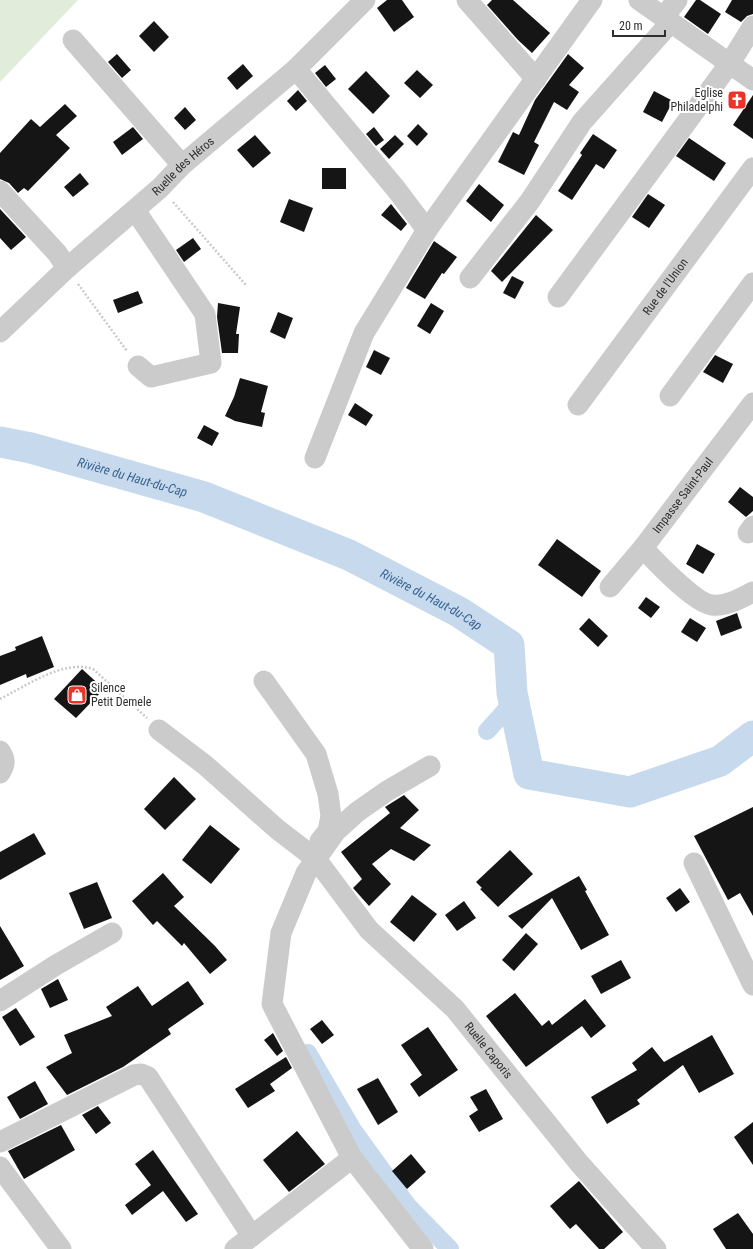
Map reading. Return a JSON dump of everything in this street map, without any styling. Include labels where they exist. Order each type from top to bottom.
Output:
[{"type":"street","name":"Ruelle des Héros","points":[[0,332],[67,268],[160,188],[182,165],[296,69],[365,0]]},
{"type":"street","points":[[467,0],[536,79]]},
{"type":"street","points":[[315,458],[364,333],[427,230],[592,0]]},
{"type":"street","points":[[639,0],[753,80]]},
{"type":"street","points":[[470,278],[530,201],[582,122],[667,20],[677,0]]},
{"type":"street","points":[[558,297],[730,63],[753,26]]},
{"type":"street","points":[[73,40],[182,165]]},
{"type":"street","points":[[296,69],[396,189],[427,230]]},
{"type":"street","name":"Rue de l'Union","points":[[578,405],[753,168]]},
{"type":"street","points":[[0,191],[57,253],[67,268]]},
{"type":"street","points":[[136,210],[205,314],[211,363],[151,377],[138,366]]},
{"type":"street","points":[[670,396],[753,283]]},
{"type":"street","name":"Impasse Saint-Paul","points":[[610,587],[643,548],[753,403]]},
{"type":"street","points":[[643,548],[665,571],[704,603],[712,606],[727,604],[753,592]]},
{"type":"street","points":[[264,681],[316,754],[328,794],[331,816],[328,831],[313,857],[281,933],[272,1004],[352,1158],[423,1249]]},
{"type":"street","name":"Ruelle Caporis","points":[[159,730],[205,765],[277,830],[313,857],[369,930],[456,1009],[579,1163],[656,1249]]},
{"type":"street","points":[[0,751],[4,757],[5,765],[0,773]]},
{"type":"street","points":[[313,857],[336,831],[357,812],[387,791],[430,766]]},
{"type":"street","points":[[694,863],[753,985]]},
{"type":"street","points":[[0,1000],[56,965],[112,933]]},
{"type":"street","points":[[0,1142],[134,1075],[142,1074],[148,1077],[252,1236]]},
{"type":"street","points":[[235,1249],[352,1158]]},
{"type":"street","points":[[0,1167],[62,1249]]},
{"type":"path","points":[[160,188],[246,285]]},
{"type":"path","points":[[67,268],[138,366]]},
{"type":"path","points":[[0,699],[58,670],[82,665],[93,669],[159,730]]},
{"type":"green space","points":[[0,0],[78,0],[0,82]]},
{"type":"building","points":[[387,0],[402,0],[414,17],[394,32],[377,8]]},
{"type":"building","points":[[492,0],[513,0],[550,33],[532,53],[518,40],[487,5]]},
{"type":"building","points":[[696,0],[700,0],[721,14],[708,34],[684,17]]},
{"type":"building","points":[[732,0],[753,0],[753,14],[747,16],[741,22],[725,12]]},
{"type":"building","points":[[154,21],[169,37],[154,52],[139,36]]},
{"type":"building","points":[[117,54],[131,70],[122,78],[108,62]]},
{"type":"building","points":[[568,54],[584,68],[569,85],[579,92],[567,110],[554,102],[534,142],[539,145],[524,175],[498,162],[513,132],[519,135],[535,100]]},
{"type":"building","points":[[243,64],[253,76],[237,90],[227,78]]},
{"type":"building","points":[[325,65],[336,79],[326,87],[315,73]]},
{"type":"building","points":[[417,70],[433,85],[420,98],[404,83]]},
{"type":"building","points":[[366,71],[390,96],[373,114],[348,89]]},
{"type":"building","points":[[298,90],[307,101],[296,111],[287,101]]},
{"type":"building","points":[[654,91],[673,101],[662,122],[643,112]]},
{"type":"building","points":[[753,95],[753,139],[733,125]]},
{"type":"building","points":[[65,104],[77,116],[56,135],[70,148],[28,191],[24,188],[18,193],[9,183],[0,179],[0,153],[31,119],[40,127]]},
{"type":"building","points":[[185,107],[196,120],[185,130],[174,118]]},
{"type":"building","points":[[418,124],[428,134],[417,146],[407,136]]},
{"type":"building","points":[[133,127],[143,139],[122,155],[113,142]]},
{"type":"building","points":[[374,127],[384,140],[376,146],[366,134]]},
{"type":"building","points":[[593,134],[617,150],[604,169],[596,164],[572,200],[558,191],[582,155],[580,153]]},
{"type":"building","points":[[255,135],[271,153],[253,168],[237,150]]},
{"type":"building","points":[[395,135],[404,144],[389,159],[380,149]]},
{"type":"building","points":[[689,138],[726,163],[714,181],[676,156]]},
{"type":"building","points":[[322,168],[346,168],[346,189],[322,189]]},
{"type":"building","points":[[80,173],[89,184],[73,197],[64,187]]},
{"type":"building","points":[[479,184],[504,205],[491,222],[466,201]]},
{"type":"building","points":[[648,194],[665,205],[649,228],[632,217]]},
{"type":"building","points":[[289,199],[313,208],[304,232],[280,222]]},
{"type":"building","points":[[391,204],[407,224],[401,231],[381,215]]},
{"type":"building","points":[[0,209],[26,237],[11,250],[0,238]]},
{"type":"building","points":[[536,215],[553,230],[502,282],[491,271]]},
{"type":"building","points":[[193,238],[201,249],[184,262],[176,250]]},
{"type":"building","points":[[434,241],[457,257],[444,274],[442,273],[425,299],[406,288]]},
{"type":"building","points":[[512,276],[524,282],[515,299],[503,293]]},
{"type":"building","points":[[138,291],[143,303],[118,313],[113,300]]},
{"type":"building","points":[[218,303],[240,307],[236,334],[239,334],[238,353],[222,353],[217,317]]},
{"type":"building","points":[[431,303],[444,311],[430,334],[417,326]]},
{"type":"building","points":[[278,312],[293,318],[285,339],[270,332]]},
{"type":"building","points":[[374,350],[390,358],[381,375],[366,367]]},
{"type":"building","points":[[715,355],[733,364],[723,383],[703,372]]},
{"type":"building","points":[[240,378],[268,386],[261,412],[265,413],[262,427],[235,421],[225,416],[234,397]]},
{"type":"building","points":[[355,403],[373,415],[366,426],[348,415]]},
{"type":"building","points":[[204,425],[219,433],[212,446],[197,438]]},
{"type":"building","points":[[740,487],[753,497],[753,511],[746,517],[728,502]]},
{"type":"building","points":[[557,539],[601,571],[582,597],[538,565]]},
{"type":"building","points":[[697,544],[715,554],[703,574],[686,564]]},
{"type":"building","points":[[646,597],[660,607],[651,618],[638,608]]},
{"type":"building","points":[[737,613],[742,628],[721,636],[716,621]]},
{"type":"building","points":[[589,618],[608,636],[598,647],[579,629]]},
{"type":"building","points":[[690,618],[706,628],[697,642],[681,632]]},
{"type":"building","points":[[42,636],[54,667],[27,678],[26,674],[0,685],[0,656],[16,650],[15,647]]},
{"type":"building","points":[[82,669],[104,689],[76,718],[54,699]]},
{"type":"building","points":[[174,777],[196,799],[165,830],[144,809]]},
{"type":"building","points":[[404,795],[419,810],[400,828],[431,845],[414,861],[391,849],[372,864],[391,884],[369,906],[353,888],[362,879],[341,852],[390,813],[385,807]]},
{"type":"building","points":[[753,807],[753,916],[740,893],[728,900],[694,836]]},
{"type":"building","points":[[210,825],[240,849],[211,884],[182,860]]},
{"type":"building","points":[[34,833],[46,854],[0,880],[0,852]]},
{"type":"building","points":[[510,850],[533,874],[498,907],[480,889],[482,888],[476,882]]},
{"type":"building","points":[[163,873],[184,897],[174,906],[215,946],[227,960],[210,974],[184,943],[182,946],[157,921],[153,925],[132,901]]},
{"type":"building","points":[[579,876],[587,890],[585,891],[609,935],[581,950],[552,898],[522,929],[508,916]]},
{"type":"building","points":[[97,882],[112,918],[84,929],[69,893]]},
{"type":"building","points":[[680,888],[690,902],[676,912],[666,898]]},
{"type":"building","points":[[412,895],[437,914],[414,942],[390,922]]},
{"type":"building","points":[[464,901],[476,918],[457,931],[445,915]]},
{"type":"building","points":[[0,926],[24,966],[0,980]]},
{"type":"building","points":[[526,933],[538,944],[514,971],[502,960]]},
{"type":"building","points":[[621,960],[631,978],[601,994],[591,976]]},
{"type":"building","points":[[58,979],[68,1000],[50,1008],[41,989]]},
{"type":"building","points":[[188,981],[204,1004],[168,1029],[171,1034],[123,1067],[67,1095],[46,1067],[72,1053],[64,1035],[112,1016],[106,1007],[138,986],[152,1006]]},
{"type":"building","points":[[515,993],[542,1026],[549,1020],[552,1025],[585,999],[606,1026],[591,1038],[582,1026],[526,1067],[486,1016]]},
{"type":"building","points":[[16,1008],[35,1037],[20,1046],[2,1017]]},
{"type":"building","points":[[322,1020],[334,1035],[322,1044],[310,1029]]},
{"type":"building","points":[[428,1027],[458,1070],[419,1097],[410,1084],[422,1075],[401,1045]]},
{"type":"building","points":[[273,1033],[283,1051],[277,1056],[264,1040]]},
{"type":"building","points":[[712,1035],[734,1074],[699,1093],[683,1065],[637,1100],[640,1104],[607,1124],[591,1097],[637,1070],[632,1063],[652,1047],[664,1062]]},
{"type":"building","points":[[286,1057],[292,1068],[270,1084],[275,1091],[248,1108],[235,1089]]},
{"type":"building","points":[[378,1078],[398,1112],[378,1125],[357,1089]]},
{"type":"building","points":[[35,1081],[48,1104],[20,1119],[7,1097]]},
{"type":"building","points":[[486,1089],[503,1119],[479,1132],[469,1116],[478,1110],[470,1097]]},
{"type":"building","points":[[98,1106],[111,1123],[96,1134],[82,1115]]},
{"type":"building","points":[[753,1122],[753,1165],[734,1137]]},
{"type":"building","points":[[61,1125],[75,1150],[24,1179],[8,1151]]},
{"type":"building","points":[[297,1131],[325,1164],[289,1192],[263,1160]]},
{"type":"building","points":[[153,1150],[198,1214],[186,1222],[163,1191],[132,1215],[125,1205],[151,1185],[135,1164]]},
{"type":"building","points":[[411,1154],[426,1172],[407,1189],[392,1171]]},
{"type":"building","points":[[579,1181],[623,1232],[604,1249],[599,1249],[576,1224],[570,1229],[550,1206]]},
{"type":"building","points":[[738,1213],[753,1234],[753,1249],[726,1249],[713,1229]]},
{"type":"waterway","name":"Rivière du Haut-du-Cap","points":[[0,442],[31,448],[204,497],[349,555],[459,612],[509,645],[512,693],[529,774],[630,792],[720,761],[753,736]]},
{"type":"waterway","points":[[487,731],[514,701]]},
{"type":"waterway","points":[[308,1053],[353,1130],[408,1206],[450,1249]]},
{"type":"place","name":"Eglise Philadelphi","points":[[737,100]]},
{"type":"place","name":"Silence Petit Demele","points":[[77,695]]}]
